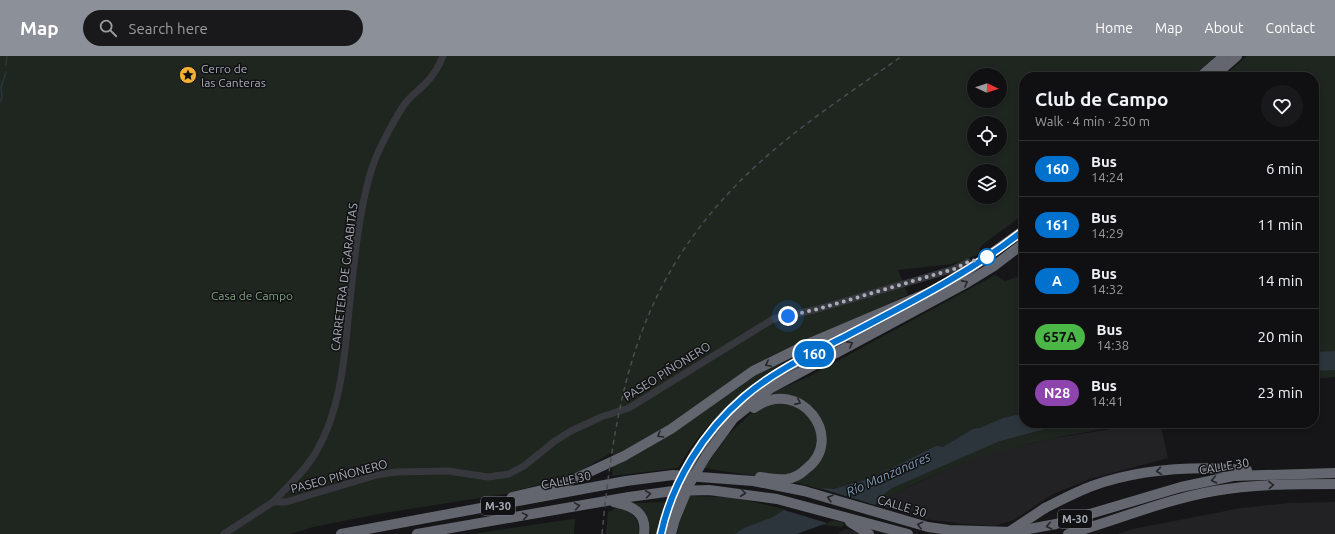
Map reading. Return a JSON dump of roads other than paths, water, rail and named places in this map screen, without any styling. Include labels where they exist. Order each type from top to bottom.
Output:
[{"type":"highway","points":[[1206,72],[1224,56]]},
{"type":"highway","points":[[1219,72],[1237,56]]},
{"type":"highway","points":[[671,534],[670,518],[680,481],[696,452],[726,413],[760,385],[819,351],[963,274],[1019,234]]},
{"type":"highway","points":[[661,534],[708,454],[733,419],[771,388],[804,368],[968,282],[994,266],[1019,246]]},
{"type":"highway","points":[[414,521],[475,504],[538,491],[580,477],[624,456],[671,429],[753,371],[812,342],[932,291]]},
{"type":"highway","points":[[673,475],[716,473],[788,479],[803,472],[816,459],[821,443],[821,435],[814,416],[804,405],[797,401],[779,398],[769,400],[755,407],[736,422],[708,454]]},
{"type":"highway","points":[[1006,534],[1045,508],[1092,486],[1117,479],[1184,468],[1254,470],[1267,474]]},
{"type":"highway","name":"CALLE 30","points":[[414,521],[626,481],[673,475],[753,481],[804,491],[913,523],[949,530],[1013,532],[1056,524],[1181,487],[1233,476],[1335,472]]},
{"type":"highway","name":"CALLE 30","points":[[1068,534],[1150,507],[1195,495],[1239,487],[1335,484]]},
{"type":"highway","name":"M-30","points":[[417,534],[673,491],[709,490],[777,499],[908,534]]},
{"type":"highway","points":[[610,501],[627,505],[638,510],[643,519],[644,534]]},
{"type":"highway","points":[[1088,534],[1131,518],[1150,507]]},
{"type":"highway","points":[[844,517],[869,534]]},
{"type":"highway","name":"M-30","points":[[341,534],[414,521]]},
{"type":"street","name":"CARRETERA DE GARABITAS","points":[[273,502],[306,468],[324,438],[334,411],[345,353],[363,207],[374,163],[404,105],[426,83],[439,66],[443,56]]},
{"type":"street","name":"PASEO PIÑONERO","points":[[224,534],[273,502],[286,502],[377,475],[396,472],[448,472],[488,477],[509,474],[524,466],[555,441],[571,431],[600,417],[629,408],[773,319],[818,309],[954,269],[968,262]]},
{"type":"water","points":[[1335,351],[1335,370],[1319,371],[1319,352]]},
{"type":"water","name":"Río Manzanares","points":[[1019,414],[1019,428],[1049,428],[1000,441],[892,488],[884,494],[875,505],[797,534],[735,534],[744,528],[773,517],[819,488],[834,489],[874,477],[936,446],[943,447],[973,429],[980,428],[1003,418]]},
{"type":"waterway","points":[[6,65],[7,56]]},
{"type":"waterway","points":[[0,101],[2,98],[1,87],[6,72]]},
{"type":"railway","points":[[602,534],[616,427],[627,378],[642,332],[661,288],[687,245],[719,204],[759,163],[776,148],[847,94],[902,56]]},
{"type":"place","name":"Cerro de las Canteras","points":[[188,75]]},
{"type":"park label","name":"Casa de Campo","points":[[252,295]]}]
